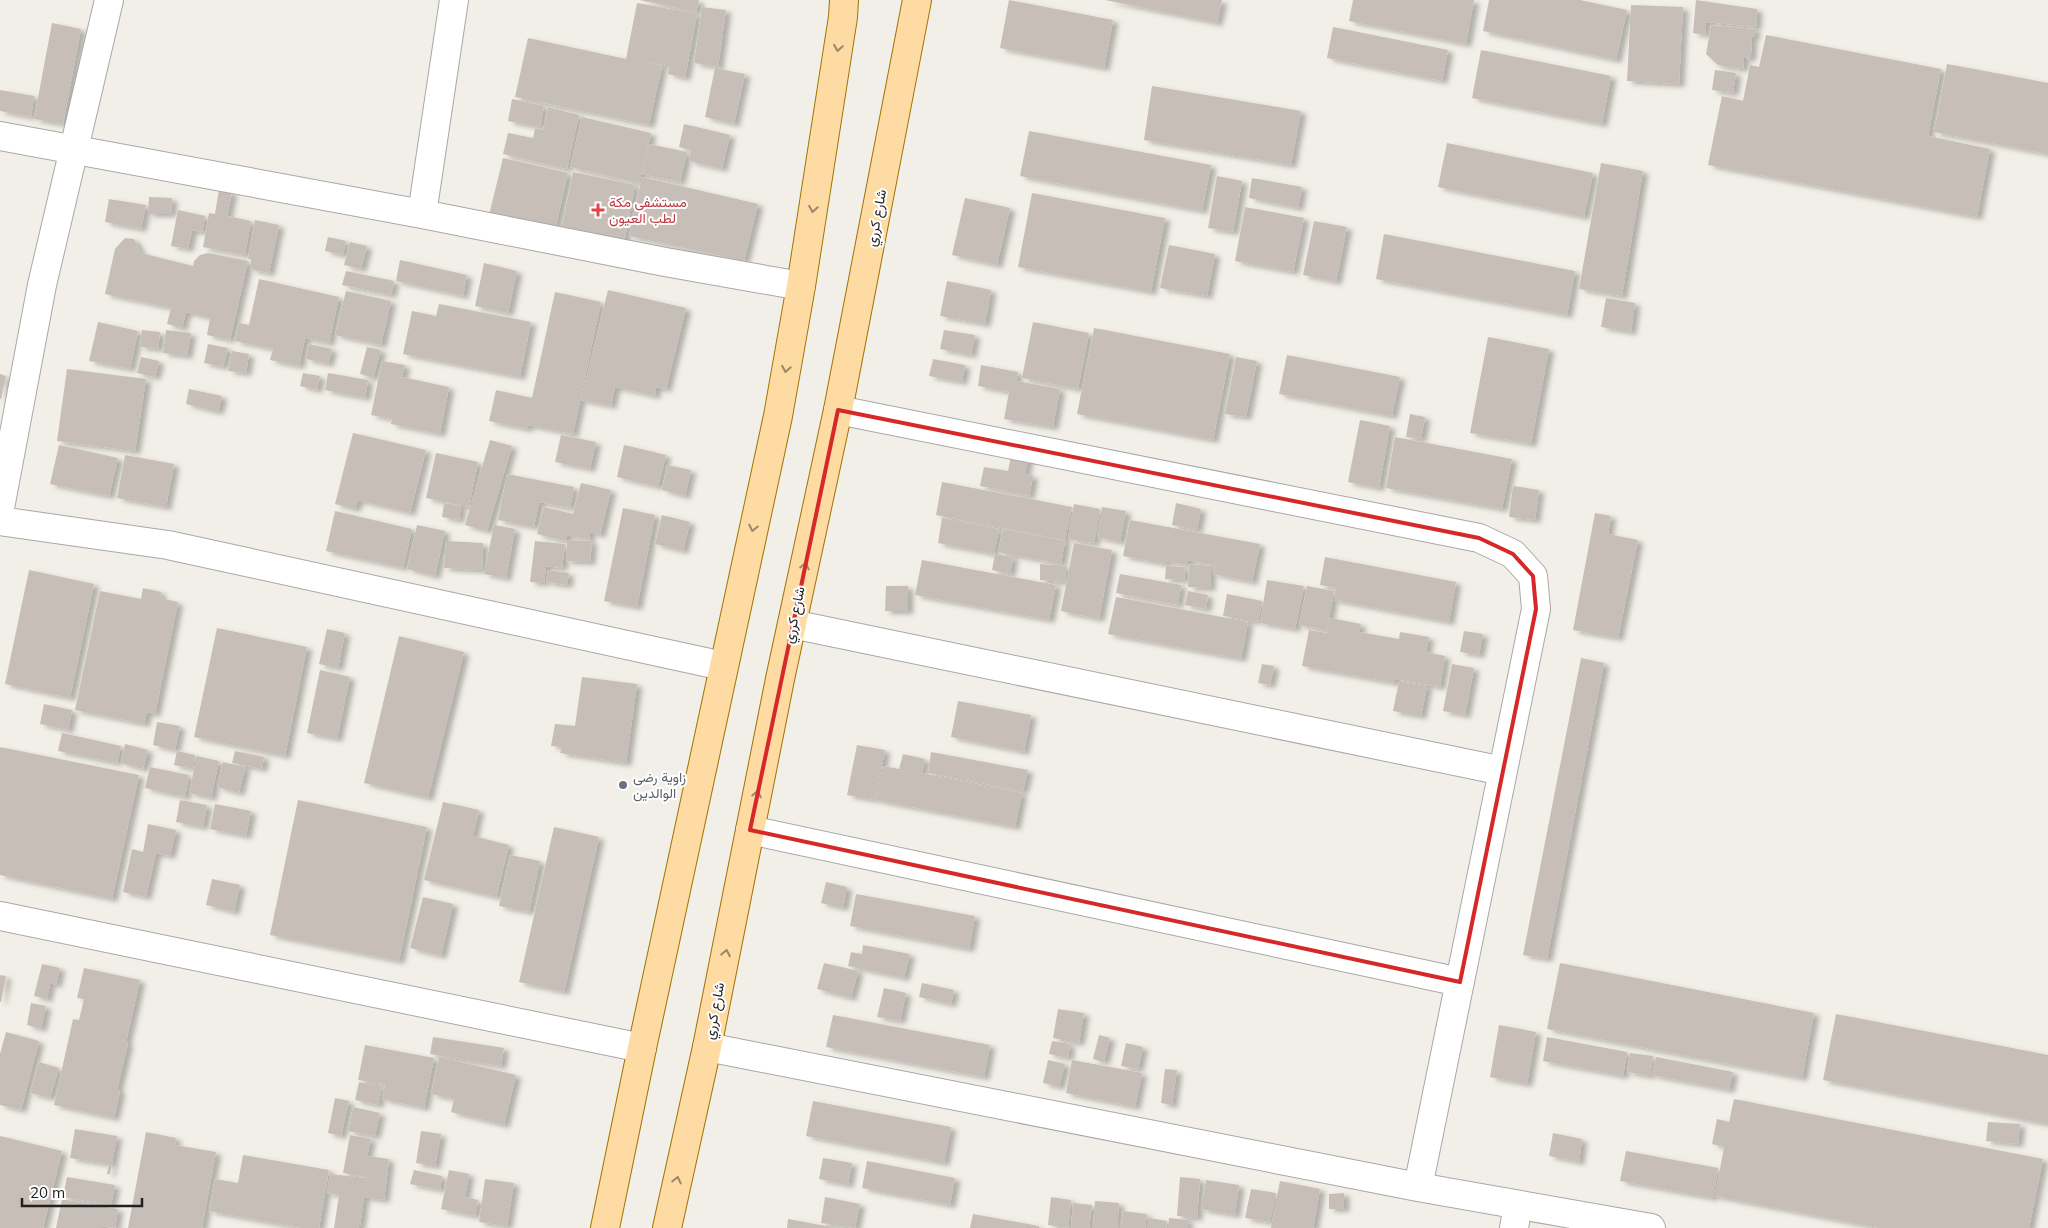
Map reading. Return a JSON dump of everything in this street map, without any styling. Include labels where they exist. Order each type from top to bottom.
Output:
[{"type":"main road","points":[[606,1228],[642,1048],[778,416],[801,286],[843,17],[844,0]]},
{"type":"main road","name":"شارع كرري","points":[[667,1228],[707,1046],[792,624],[838,410],[917,0]]},
{"type":"street","points":[[0,508],[42,284],[109,0]]},
{"type":"street","points":[[422,214],[454,0]]},
{"type":"street","points":[[0,136],[801,286]]},
{"type":"street","points":[[838,410],[1422,525],[1479,538],[1513,554],[1533,576],[1536,609],[1418,1187]]},
{"type":"street","points":[[0,521],[168,545],[723,666]]},
{"type":"street","points":[[792,624],[1503,771]]},
{"type":"street","points":[[750,830],[1460,982]]},
{"type":"street","points":[[0,916],[642,1048]]},
{"type":"street","points":[[707,1046],[1418,1187],[1516,1216],[1651,1228]]},
{"type":"highlighted area","points":[[838,410],[1479,538],[1513,554],[1533,576],[1536,609],[1460,982],[750,830]]},
{"type":"building","points":[[639,0],[699,0],[696,12]]},
{"type":"building","points":[[1009,0],[1113,20],[1104,68],[1000,48]]},
{"type":"building","points":[[1105,0],[1222,0],[1217,23]]},
{"type":"building","points":[[1353,0],[1474,0],[1466,44],[1349,21]]},
{"type":"building","points":[[1489,0],[1580,0],[1627,10],[1616,60],[1483,31]]},
{"type":"building","points":[[1696,0],[1757,9],[1756,27],[1706,22],[1705,35],[1693,33]]},
{"type":"building","points":[[637,3],[697,14],[685,78],[668,74],[669,66],[636,60],[662,66],[649,125],[515,97],[528,38],[626,59]]},
{"type":"building","points":[[1631,5],[1683,7],[1679,84],[1627,81]]},
{"type":"building","points":[[702,7],[726,10],[718,67],[694,63]]},
{"type":"building","points":[[52,23],[81,29],[63,124],[34,119]]},
{"type":"building","points":[[1711,25],[1755,29],[1755,36],[1752,37],[1751,54],[1749,60],[1744,56],[1743,69],[1718,65],[1706,54]]},
{"type":"building","points":[[1333,27],[1448,50],[1442,81],[1327,58]]},
{"type":"building","points":[[1766,35],[1941,69],[1928,136],[1990,149],[1977,217],[1708,165],[1722,96],[1743,101],[1750,65],[1759,67]]},
{"type":"building","points":[[1481,50],[1611,76],[1602,124],[1472,98]]},
{"type":"building","points":[[1947,64],[2048,83],[2048,154],[1934,132]]},
{"type":"building","points":[[715,68],[745,74],[734,124],[705,117]]},
{"type":"building","points":[[1715,70],[1736,73],[1733,93],[1712,90]]},
{"type":"building","points":[[1152,86],[1301,111],[1291,165],[1144,140]]},
{"type":"building","points":[[0,90],[34,96],[31,117],[0,111]]},
{"type":"building","points":[[512,99],[544,106],[540,127],[508,121]]},
{"type":"building","points":[[548,107],[579,115],[567,169],[503,154],[508,133],[533,138],[535,128],[543,130]]},
{"type":"building","points":[[582,117],[651,133],[639,183],[570,167]]},
{"type":"building","points":[[684,124],[730,135],[722,169],[689,161],[691,150],[679,147]]},
{"type":"building","points":[[1029,131],[1211,165],[1202,211],[1020,176]]},
{"type":"building","points":[[1447,143],[1593,173],[1584,217],[1438,187]]},
{"type":"building","points":[[649,144],[687,152],[680,182],[642,174]]},
{"type":"building","points":[[503,158],[568,173],[554,234],[488,219]]},
{"type":"building","points":[[1601,163],[1643,171],[1622,296],[1579,289]]},
{"type":"building","name":"مستشفى مكة لطب العيون","points":[[573,172],[635,185],[623,248],[560,236]]},
{"type":"building","points":[[1217,176],[1242,181],[1233,232],[1208,228]]},
{"type":"building","points":[[642,177],[758,204],[744,261],[629,236]]},
{"type":"building","points":[[1252,178],[1302,187],[1298,208],[1249,198]]},
{"type":"building","points":[[219,189],[232,192],[227,216],[251,221],[245,255],[203,247],[209,213],[215,214]]},
{"type":"building","points":[[1032,193],[1165,218],[1151,292],[1018,267]]},
{"type":"building","points":[[149,197],[172,198],[171,214],[148,214]]},
{"type":"building","points":[[965,198],[1010,208],[997,265],[952,255]]},
{"type":"building","points":[[109,199],[146,205],[141,229],[105,222]]},
{"type":"building","points":[[1245,207],[1304,218],[1293,272],[1235,261]]},
{"type":"building","points":[[178,210],[205,216],[202,232],[192,230],[188,249],[171,246]]},
{"type":"building","points":[[255,220],[279,225],[269,273],[250,269],[251,259],[248,259]]},
{"type":"building","points":[[1314,221],[1347,227],[1336,282],[1303,275]]},
{"type":"building","points":[[1384,234],[1575,271],[1567,315],[1376,279]]},
{"type":"building","points":[[328,237],[346,241],[343,255],[325,251]]},
{"type":"building","points":[[125,238],[134,239],[141,253],[193,266],[194,261],[200,255],[208,253],[248,261],[230,340],[207,335],[210,318],[186,312],[182,328],[167,324],[171,308],[105,294],[115,249]]},
{"type":"building","points":[[350,242],[367,246],[361,269],[344,265]]},
{"type":"building","points":[[1169,245],[1215,254],[1207,296],[1160,288]]},
{"type":"building","points":[[400,260],[467,275],[463,296],[396,281]]},
{"type":"building","points":[[484,263],[517,271],[508,313],[475,306]]},
{"type":"building","points":[[346,271],[394,281],[391,295],[342,285]]},
{"type":"building","points":[[259,279],[339,297],[329,343],[305,338],[299,366],[270,360],[273,349],[235,341],[239,323],[249,325]]},
{"type":"building","points":[[947,281],[991,290],[985,324],[940,316]]},
{"type":"building","points":[[608,290],[686,308],[666,389],[656,387],[655,396],[615,387],[611,406],[581,400]]},
{"type":"building","points":[[346,291],[391,301],[381,345],[335,335]]},
{"type":"building","points":[[555,292],[601,302],[573,434],[528,425],[527,429],[489,421],[496,390],[532,398]]},
{"type":"building","points":[[1606,298],[1635,303],[1631,332],[1601,327]]},
{"type":"building","points":[[439,304],[531,322],[520,377],[403,354],[412,311],[436,316]]},
{"type":"building","points":[[98,322],[138,331],[130,369],[89,361]]},
{"type":"building","points":[[1033,322],[1089,333],[1078,389],[1022,378]]},
{"type":"building","points":[[1094,328],[1230,354],[1213,440],[1077,414]]},
{"type":"building","points":[[142,330],[160,332],[158,349],[140,347]]},
{"type":"building","points":[[166,330],[191,333],[187,356],[163,353]]},
{"type":"building","points":[[944,330],[975,335],[971,355],[940,349]]},
{"type":"building","points":[[1488,337],[1549,349],[1531,444],[1470,433]]},
{"type":"building","points":[[208,344],[228,348],[223,367],[204,363]]},
{"type":"building","points":[[309,344],[332,349],[328,364],[306,359]]},
{"type":"building","points":[[367,347],[381,350],[373,378],[360,374]]},
{"type":"building","points":[[232,351],[249,354],[246,373],[228,371]]},
{"type":"building","points":[[1287,355],[1400,377],[1392,416],[1279,394]]},
{"type":"building","points":[[141,357],[159,361],[155,377],[137,373]]},
{"type":"building","points":[[1236,357],[1257,361],[1246,417],[1225,414]]},
{"type":"building","points":[[933,359],[965,365],[962,382],[929,376]]},
{"type":"building","points":[[382,361],[405,365],[402,377],[449,387],[440,434],[391,424],[392,419],[371,415]]},
{"type":"building","points":[[981,365],[1018,372],[1016,381],[1060,389],[1053,427],[1004,419],[1009,392],[978,386]]},
{"type":"building","points":[[67,369],[146,379],[135,451],[57,441]]},
{"type":"building","points":[[303,373],[320,376],[317,390],[300,386]]},
{"type":"building","points":[[328,373],[368,380],[365,398],[325,390]]},
{"type":"building","points":[[0,374],[6,376],[1,399],[0,399]]},
{"type":"building","points":[[189,389],[222,396],[218,412],[186,404]]},
{"type":"building","points":[[1410,414],[1425,417],[1421,439],[1406,437]]},
{"type":"building","points":[[1360,420],[1390,426],[1379,488],[1348,482]]},
{"type":"building","points":[[353,433],[426,450],[410,513],[358,500],[355,509],[335,504]]},
{"type":"building","points":[[561,435],[596,442],[590,469],[555,462]]},
{"type":"building","points":[[1395,437],[1512,459],[1502,509],[1386,488]]},
{"type":"building","points":[[490,440],[512,446],[487,531],[465,525]]},
{"type":"building","points":[[59,445],[118,458],[109,496],[50,484]]},
{"type":"building","points":[[624,445],[666,455],[658,487],[617,477]]},
{"type":"building","points":[[1012,451],[1029,455],[1025,474],[1033,476],[1029,496],[980,486],[984,467],[1008,471]]},
{"type":"building","points":[[436,453],[478,462],[469,507],[426,498]]},
{"type":"building","points":[[125,455],[174,464],[166,507],[117,498]]},
{"type":"building","points":[[667,465],[691,470],[685,496],[662,490]]},
{"type":"building","points":[[507,474],[574,487],[570,508],[539,502],[534,527],[498,520]]},
{"type":"building","points":[[942,482],[1072,507],[1065,540],[936,515]]},
{"type":"building","points":[[581,483],[611,490],[600,535],[590,532],[589,540],[567,535],[565,541],[537,534],[544,507],[573,514]]},
{"type":"building","points":[[1513,486],[1539,490],[1535,520],[1509,517]]},
{"type":"building","points":[[444,503],[461,506],[459,520],[442,517]]},
{"type":"building","points":[[1176,503],[1201,509],[1197,530],[1172,525]]},
{"type":"building","points":[[1074,504],[1100,509],[1094,543],[1068,539]]},
{"type":"building","points":[[1102,507],[1126,511],[1120,542],[1097,537]]},
{"type":"building","points":[[623,508],[655,515],[637,607],[604,601]]},
{"type":"building","points":[[335,511],[412,529],[403,568],[326,551]]},
{"type":"building","points":[[1595,513],[1611,516],[1608,534],[1638,540],[1618,638],[1573,630]]},
{"type":"building","points":[[662,515],[690,522],[683,551],[655,544]]},
{"type":"building","points":[[942,518],[999,529],[994,554],[938,543]]},
{"type":"building","points":[[1130,520],[1260,544],[1252,582],[1213,574],[1216,566],[1188,560],[1188,565],[1166,561],[1165,564],[1123,556]]},
{"type":"building","points":[[417,525],[445,531],[435,576],[407,569]]},
{"type":"building","points":[[494,525],[515,529],[506,578],[484,574]]},
{"type":"building","points":[[1003,529],[1065,541],[1061,564],[998,552]]},
{"type":"building","points":[[567,540],[592,541],[590,562],[566,561]]},
{"type":"building","points":[[446,541],[483,543],[482,570],[444,568]]},
{"type":"building","points":[[535,541],[565,544],[562,568],[546,566],[544,583],[530,582]]},
{"type":"building","points":[[1074,543],[1112,550],[1099,619],[1061,611]]},
{"type":"building","points":[[995,554],[1013,557],[1010,574],[992,570]]},
{"type":"building","points":[[1325,557],[1456,582],[1449,622],[1334,600],[1336,588],[1320,585]]},
{"type":"building","points":[[922,560],[1056,585],[1049,620],[915,595]]},
{"type":"building","points":[[1040,564],[1066,566],[1065,582],[1040,580]]},
{"type":"building","points":[[1189,564],[1211,566],[1210,588],[1188,587]]},
{"type":"building","points":[[1166,566],[1185,567],[1184,580],[1165,579]]},
{"type":"building","points":[[29,570],[94,584],[70,698],[5,684]]},
{"type":"building","points":[[548,570],[569,573],[567,585],[546,582]]},
{"type":"building","points":[[1120,574],[1181,585],[1178,605],[1116,593]]},
{"type":"building","points":[[1267,580],[1304,586],[1295,629],[1260,623]]},
{"type":"building","points":[[886,586],[908,586],[908,611],[885,611]]},
{"type":"building","points":[[1307,586],[1334,591],[1327,630],[1299,625]]},
{"type":"building","points":[[143,588],[161,592],[160,598],[178,602],[155,714],[147,712],[144,724],[75,710],[100,591],[141,599]]},
{"type":"building","points":[[1188,591],[1208,595],[1206,609],[1185,605]]},
{"type":"building","points":[[1227,594],[1262,601],[1258,622],[1223,616]]},
{"type":"building","points":[[1116,597],[1248,622],[1241,659],[1108,634]]},
{"type":"building","points":[[1330,618],[1361,624],[1359,632],[1399,639],[1400,632],[1429,637],[1426,652],[1445,656],[1440,687],[1395,679],[1395,683],[1302,666],[1309,630],[1327,633]]},
{"type":"building","points":[[217,628],[307,647],[285,756],[194,737]]},
{"type":"building","points":[[327,629],[345,633],[338,668],[319,664]]},
{"type":"building","points":[[1464,631],[1483,634],[1479,655],[1460,652]]},
{"type":"building","points":[[399,636],[464,652],[428,798],[364,783]]},
{"type":"building","points":[[1581,658],[1604,663],[1547,959],[1523,955]]},
{"type":"building","points":[[1262,664],[1274,666],[1270,685],[1258,683]]},
{"type":"building","points":[[1452,664],[1474,668],[1465,715],[1443,711]]},
{"type":"building","points":[[320,670],[350,677],[337,739],[307,733]]},
{"type":"building","points":[[582,677],[637,684],[626,763],[560,753],[562,747],[551,746],[555,724],[575,726]]},
{"type":"building","points":[[1399,681],[1427,686],[1421,716],[1393,711]]},
{"type":"building","points":[[958,701],[1031,715],[1024,752],[951,737]]},
{"type":"building","points":[[44,704],[72,710],[68,730],[40,724]]},
{"type":"building","points":[[157,722],[180,726],[175,750],[153,745]]},
{"type":"building","points":[[62,733],[121,746],[117,763],[58,751]]},
{"type":"building","points":[[125,744],[148,750],[143,769],[121,763]]},
{"type":"building","points":[[857,745],[885,750],[875,800],[847,795]]},
{"type":"building","points":[[0,747],[139,775],[112,899],[0,875]]},
{"type":"building","points":[[177,751],[195,755],[193,769],[174,765]]},
{"type":"building","points":[[235,751],[264,757],[262,769],[232,763]]},
{"type":"building","points":[[931,752],[1028,770],[1023,791],[928,773]]},
{"type":"building","points":[[903,754],[925,759],[922,773],[1022,793],[1015,827],[876,800],[883,766],[899,769]]},
{"type":"building","points":[[197,756],[219,761],[211,798],[189,793]]},
{"type":"building","points":[[223,762],[245,767],[239,793],[217,787]]},
{"type":"building","points":[[150,767],[189,775],[185,797],[145,788]]},
{"type":"building","points":[[180,800],[207,805],[203,827],[176,822]]},
{"type":"building","points":[[298,800],[427,827],[399,961],[270,935]]},
{"type":"building","points":[[443,802],[479,810],[473,836],[509,845],[496,897],[424,880]]},
{"type":"building","points":[[215,804],[251,811],[246,836],[210,829]]},
{"type":"building","points":[[148,824],[176,830],[170,856],[156,853],[146,897],[123,892],[132,849],[143,852]]},
{"type":"building","points":[[554,827],[599,837],[564,992],[519,982]]},
{"type":"building","points":[[510,855],[540,861],[529,912],[499,906]]},
{"type":"building","points":[[212,879],[240,885],[234,912],[206,905]]},
{"type":"building","points":[[826,882],[847,887],[843,908],[821,903]]},
{"type":"building","points":[[856,894],[975,916],[969,949],[850,926]]},
{"type":"building","points":[[423,897],[453,904],[441,956],[410,948]]},
{"type":"building","points":[[863,945],[910,954],[904,978],[848,966],[851,952],[862,954]]},
{"type":"building","points":[[824,963],[858,971],[851,998],[817,989]]},
{"type":"building","points":[[1560,963],[1814,1013],[1802,1078],[1547,1029]]},
{"type":"building","points":[[42,964],[60,968],[56,985],[50,983],[47,999],[34,996]]},
{"type":"building","points":[[84,968],[140,980],[126,1042],[128,1043],[117,1090],[120,1091],[114,1118],[54,1105],[73,1019],[79,1020],[84,999],[77,998]]},
{"type":"building","points":[[0,975],[6,976],[1,1002],[0,1002]]},
{"type":"building","points":[[922,983],[954,990],[951,1004],[919,997]]},
{"type":"building","points":[[884,988],[906,993],[900,1021],[877,1017]]},
{"type":"building","points":[[31,1003],[46,1006],[41,1029],[27,1025]]},
{"type":"building","points":[[1058,1009],[1084,1013],[1079,1043],[1053,1038]]},
{"type":"building","points":[[1836,1014],[2048,1055],[2048,1124],[1823,1080]]},
{"type":"building","points":[[833,1015],[990,1045],[984,1077],[826,1047]]},
{"type":"building","points":[[1499,1025],[1536,1032],[1527,1084],[1490,1077]]},
{"type":"building","points":[[6,1032],[39,1041],[21,1110],[0,1105],[0,1054]]},
{"type":"building","points":[[1099,1035],[1110,1038],[1104,1062],[1093,1059]]},
{"type":"building","points":[[433,1037],[504,1048],[501,1066],[430,1054]]},
{"type":"building","points":[[1547,1037],[1627,1052],[1623,1076],[1543,1061]]},
{"type":"building","points":[[1052,1041],[1070,1044],[1068,1058],[1049,1054]]},
{"type":"building","points":[[1126,1043],[1143,1047],[1138,1069],[1121,1066]]},
{"type":"building","points":[[365,1045],[434,1058],[424,1108],[382,1099],[385,1084],[358,1080]]},
{"type":"building","points":[[1630,1053],[1653,1056],[1650,1076],[1627,1072]]},
{"type":"building","points":[[439,1057],[516,1075],[504,1125],[451,1112],[454,1099],[431,1094]]},
{"type":"building","points":[[1656,1057],[1733,1072],[1729,1090],[1652,1075]]},
{"type":"building","points":[[1048,1060],[1065,1064],[1059,1087],[1043,1083]]},
{"type":"building","points":[[1072,1060],[1142,1073],[1135,1107],[1066,1093]]},
{"type":"building","points":[[39,1062],[59,1068],[50,1098],[30,1093]]},
{"type":"building","points":[[1165,1069],[1177,1070],[1172,1105],[1161,1103]]},
{"type":"building","points":[[359,1082],[382,1086],[378,1105],[355,1100]]},
{"type":"building","points":[[335,1098],[349,1101],[341,1136],[328,1133]]},
{"type":"building","points":[[1734,1099],[2043,1159],[2029,1228],[1879,1228],[1715,1196],[1724,1147],[1712,1144],[1717,1119],[1729,1122]]},
{"type":"building","points":[[813,1101],[951,1127],[944,1163],[806,1136]]},
{"type":"building","points":[[353,1107],[380,1113],[375,1136],[348,1131]]},
{"type":"building","points":[[1988,1122],[2020,1124],[2018,1144],[1986,1141]]},
{"type":"building","points":[[75,1129],[117,1136],[110,1174],[107,1174],[109,1164],[70,1158]]},
{"type":"building","points":[[421,1131],[441,1134],[435,1166],[416,1163]]},
{"type":"building","points":[[146,1132],[176,1138],[175,1145],[216,1152],[202,1228],[128,1228]]},
{"type":"building","points":[[1553,1133],[1582,1139],[1579,1162],[1549,1156]]},
{"type":"building","points":[[350,1135],[371,1139],[367,1156],[389,1159],[384,1200],[364,1197],[360,1226],[358,1228],[334,1228],[339,1195],[327,1193],[330,1174],[374,1179],[343,1173]]},
{"type":"building","points":[[0,1136],[62,1151],[43,1228],[0,1228]]},
{"type":"building","points":[[1626,1151],[1718,1168],[1713,1198],[1620,1181]]},
{"type":"building","points":[[243,1155],[329,1170],[319,1228],[301,1228],[209,1211],[215,1179],[238,1183]]},
{"type":"building","points":[[823,1158],[852,1163],[848,1185],[819,1179]]},
{"type":"building","points":[[867,1161],[955,1178],[950,1205],[862,1188]]},
{"type":"building","points":[[414,1170],[442,1176],[440,1190],[410,1184]]},
{"type":"building","points":[[449,1170],[469,1174],[465,1197],[478,1200],[475,1216],[441,1209]]},
{"type":"building","points":[[67,1177],[115,1185],[111,1205],[63,1197]]},
{"type":"building","points":[[1180,1177],[1200,1179],[1197,1218],[1177,1216]]},
{"type":"building","points":[[485,1179],[514,1183],[507,1226],[479,1222]]},
{"type":"building","points":[[1206,1180],[1239,1185],[1235,1215],[1201,1209]]},
{"type":"building","points":[[1280,1181],[1320,1189],[1313,1228],[1271,1228]]},
{"type":"building","points":[[1251,1189],[1276,1193],[1270,1222],[1245,1218]]},
{"type":"building","points":[[1344,1193],[1344,1209],[1329,1209],[1329,1194]]},
{"type":"building","points":[[825,1197],[860,1204],[855,1228],[821,1223]]},
{"type":"building","points":[[1051,1197],[1071,1200],[1068,1228],[1048,1225]]},
{"type":"building","points":[[62,1199],[118,1209],[115,1228],[101,1226],[101,1228],[56,1228]]},
{"type":"building","points":[[1095,1201],[1119,1203],[1117,1228],[1093,1228]]},
{"type":"building","points":[[1073,1203],[1092,1205],[1089,1228],[1071,1228]]},
{"type":"building","points":[[1123,1211],[1147,1214],[1145,1228],[1121,1228]]},
{"type":"building","points":[[973,1214],[1039,1226],[1039,1228],[970,1228]]},
{"type":"building","points":[[1149,1218],[1167,1221],[1166,1228],[1147,1228]]},
{"type":"building","points":[[1169,1218],[1188,1220],[1188,1228],[1168,1228]]},
{"type":"building","points":[[788,1219],[831,1227],[831,1228],[787,1228]]},
{"type":"place","name":"مستشفى مكة لطب العيون","points":[[598,210]]},
{"type":"place","name":"زاوية رضى الوالدين","points":[[623,785]]}]
